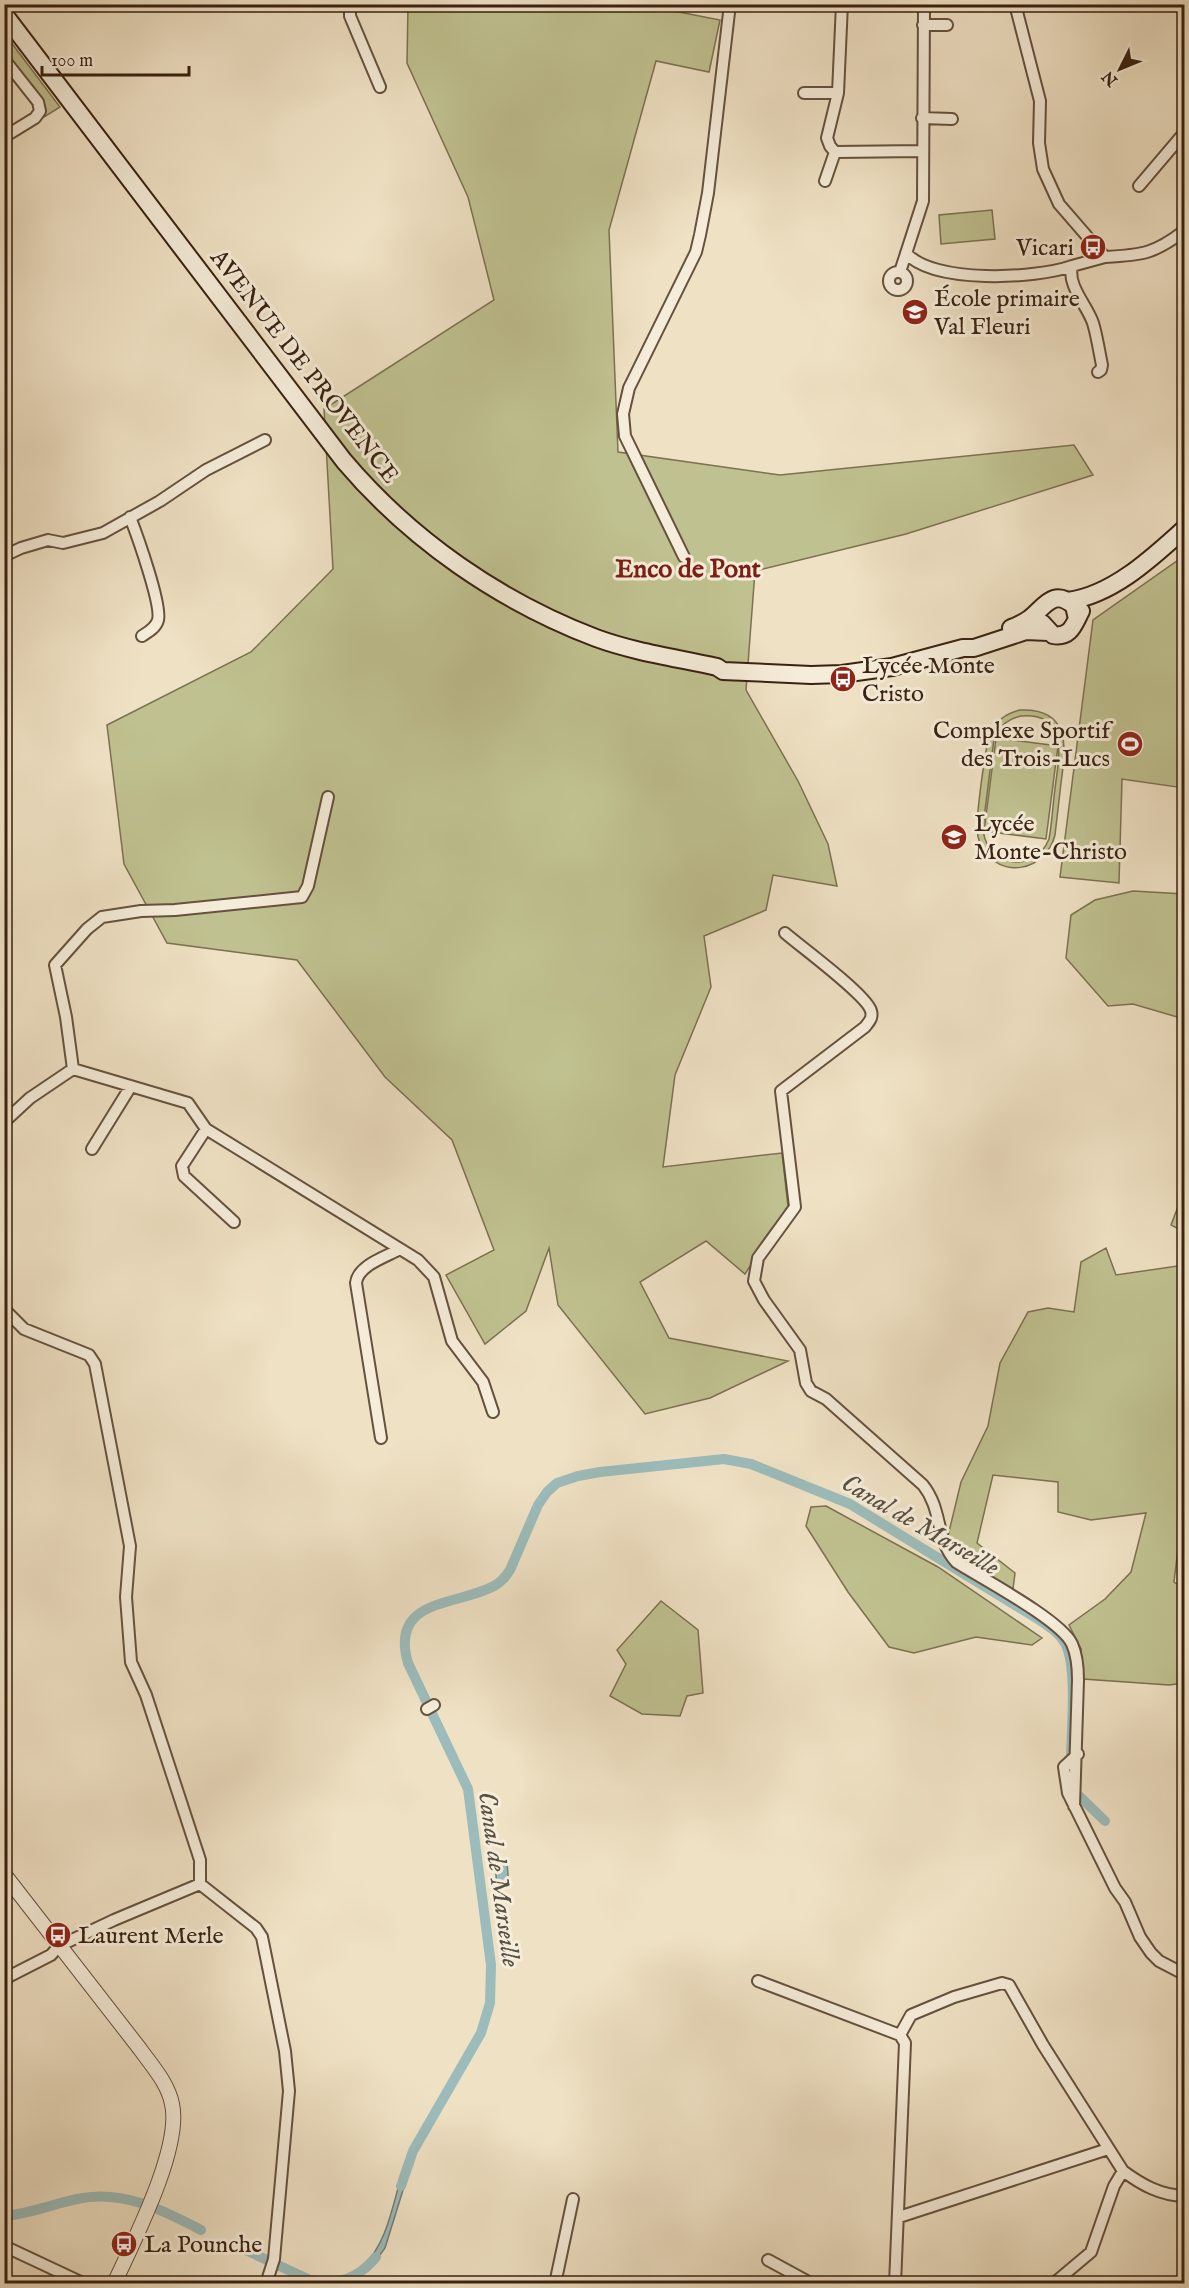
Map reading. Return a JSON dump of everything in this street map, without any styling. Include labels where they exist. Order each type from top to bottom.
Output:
[{"type":"main road","name":"AVENUE DE PROVENCE","points":[[4,14],[181,244],[326,439],[376,498],[428,544],[476,577],[521,603],[598,638],[717,667],[723,671],[811,675],[892,667],[963,648],[974,648],[1026,631],[1048,632]]},
{"type":"main road","points":[[1101,591],[1068,601],[1055,598],[1043,607],[1040,620],[1048,632],[1058,636],[1068,633],[1073,629],[1083,608],[1101,591],[1128,574],[1185,529]]},
{"type":"main road","points":[[1068,601],[1077,612],[1077,619]]},
{"type":"main road","name":"AVENUE DE PROVENCE","points":[[963,648],[1027,621],[1043,607]]},
{"type":"street","points":[[350,4],[350,16],[380,87]]},
{"type":"street","points":[[684,557],[625,436],[623,414],[629,388],[696,252],[708,193],[730,4]]},
{"type":"street","points":[[804,5],[841,4],[838,93],[827,138],[835,152]]},
{"type":"street","points":[[900,272],[923,201],[924,4]]},
{"type":"street","points":[[1015,4],[1040,100],[1039,143],[1042,169],[1059,204],[1105,257]]},
{"type":"street","points":[[923,24],[947,25]]},
{"type":"street","points":[[4,59],[38,102],[40,111],[35,118],[4,137]]},
{"type":"street","points":[[804,93],[838,93]]},
{"type":"street","points":[[922,118],[952,119]]},
{"type":"street","points":[[1139,186],[1185,133]]},
{"type":"street","points":[[835,152],[922,151]]},
{"type":"street","points":[[825,181],[835,152]]},
{"type":"street","points":[[906,253],[916,263],[941,271],[1012,277],[1058,271],[1105,257],[1139,255],[1163,247],[1185,231]]},
{"type":"street","points":[[1072,266],[1073,284],[1093,322],[1102,365],[1098,372]]},
{"type":"street","points":[[4,556],[48,540],[63,543],[103,533],[160,501],[206,470],[265,440]]},
{"type":"street","points":[[130,518],[155,596],[159,617],[157,624],[142,636]]},
{"type":"street","points":[[73,1069],[66,1017],[55,965],[87,929],[102,917],[141,911],[175,910],[302,897],[308,886],[328,797]]},
{"type":"street","points":[[785,933],[861,997],[872,1011],[871,1019],[865,1027],[780,1090],[795,1207],[758,1258],[754,1281],[764,1300],[800,1350],[806,1383],[811,1391],[826,1399],[930,1494],[938,1513],[942,1541],[947,1552],[956,1562],[1064,1631],[1072,1644],[1077,1661],[1072,1759],[1075,1798]]},
{"type":"street","points":[[73,1069],[188,1103],[206,1129],[427,1267],[434,1277],[452,1341],[483,1382],[494,1412]]},
{"type":"street","points":[[4,1122],[30,1098],[73,1069]]},
{"type":"street","points":[[92,1149],[131,1086]]},
{"type":"street","points":[[206,1129],[182,1166],[184,1176],[234,1222]]},
{"type":"street","points":[[381,1438],[356,1283],[357,1276],[362,1270],[400,1249]]},
{"type":"street","points":[[4,1309],[24,1329],[89,1355],[95,1364],[130,1546],[126,1597],[131,1662],[146,1695],[200,1860],[200,1884]]},
{"type":"street","points":[[1072,1759],[1064,1767],[1065,1785],[1075,1798],[1145,1945],[1159,1960],[1185,1974]]},
{"type":"street","points":[[4,1874],[140,2049],[170,2094],[174,2116],[167,2160],[114,2283]]},
{"type":"street","points":[[4,1979],[51,1955],[59,1946],[200,1884]]},
{"type":"street","points":[[200,1884],[256,1928],[262,1937],[285,2051],[289,2091],[272,2264],[266,2283]]},
{"type":"street","points":[[758,1981],[900,2035],[905,2043],[895,2283]]},
{"type":"street","points":[[900,2035],[911,2015],[954,1997],[1002,1983],[1009,1985],[1043,2045],[1123,2171],[1138,2183],[1156,2191],[1185,2196]]},
{"type":"street","points":[[899,2217],[1108,2149]]},
{"type":"street","points":[[1053,2283],[1091,2252],[1113,2186],[1123,2171]]},
{"type":"street","points":[[555,2283],[573,2199]]},
{"type":"street","points":[[4,2246],[85,2283]]},
{"type":"street","points":[[768,2260],[812,2283]]},
{"type":"green space","points":[[666,4],[669,10],[720,20],[709,72],[656,61],[609,230],[618,452],[780,475],[1074,445],[1093,475],[906,534],[755,571],[746,690],[798,781],[828,844],[837,886],[773,875],[766,910],[704,936],[711,987],[675,1075],[663,1167],[782,1153],[788,1206],[745,1274],[706,1241],[640,1282],[669,1338],[788,1361],[710,1398],[645,1414],[558,1305],[549,1248],[526,1311],[485,1344],[446,1275],[494,1250],[452,1140],[385,1077],[297,960],[167,943],[124,864],[107,725],[251,652],[333,569],[324,409],[494,300],[468,197],[407,63],[408,5]]},
{"type":"green space","points":[[4,33],[60,107],[44,117],[42,103],[5,53]]},
{"type":"green space","points":[[992,210],[995,239],[941,244],[939,215]]},
{"type":"green space","name":"Complexe Sportif des Trois-Lucs","points":[[1184,556],[1184,788],[1122,779],[1119,883],[1060,877],[1093,620]]},
{"type":"green space","points":[[1015,711],[1037,711],[1049,716],[1062,732],[1064,744],[1055,835],[1050,847],[1042,857],[1033,864],[1022,867],[999,864],[989,857],[981,846],[977,828],[986,750],[991,732],[999,721]],"holes":[[[1021,716],[1036,717],[1047,721],[1054,729],[1059,751],[1049,839],[1042,851],[1032,858],[1022,862],[1010,861],[991,850],[985,840],[983,826],[994,739],[1001,727],[1012,719]]]},
{"type":"green space","points":[[996,738],[1058,746],[1046,839],[984,831]]},
{"type":"green space","points":[[1133,891],[1184,894],[1184,1019],[1133,1004],[1108,1006],[1066,958],[1071,915],[1095,900]]},
{"type":"green space","points":[[1184,1191],[1184,1232],[1171,1225]]},
{"type":"green space","points":[[1106,1248],[1116,1275],[1184,1265],[1184,1507],[1174,1582],[1184,1589],[1184,1683],[1169,1685],[1083,1679],[1081,1649],[1069,1625],[1105,1599],[1131,1572],[1146,1513],[1091,1520],[1058,1512],[1058,1482],[993,1475],[977,1543],[1015,1573],[1013,1589],[962,1561],[951,1551],[947,1540],[961,1482],[988,1426],[1000,1363],[1028,1312],[1048,1308],[1074,1312],[1081,1262]]},
{"type":"green space","points":[[826,1506],[938,1567],[1042,1638],[1032,1645],[976,1637],[914,1653],[889,1647],[848,1592],[806,1526],[811,1507]]},
{"type":"green space","points":[[661,1601],[698,1630],[703,1693],[687,1696],[680,1716],[642,1714],[610,1696],[626,1664],[617,1650]]},
{"type":"water","points":[[507,1863],[509,1886],[497,1887],[495,1864]]},
{"type":"water","points":[[403,2171],[408,2174],[385,2248],[369,2270],[364,2265],[379,2245],[384,2233]]},
{"type":"waterway","name":"Canal de Marseille","points":[[401,2186],[413,2151],[481,2033],[490,2003],[491,1965],[468,1789],[408,1663],[405,1642],[408,1626],[417,1615],[430,1608],[499,1583],[510,1570],[538,1505],[557,1483],[600,1472],[724,1459],[751,1464],[850,1504],[1041,1621],[1060,1636],[1069,1654],[1073,1683],[1071,1761]]},
{"type":"waterway","name":"Canal de Marseille","points":[[1071,1785],[1074,1791],[1105,1821]]},
{"type":"waterway","name":"Canal de Marseille","points":[[4,2216],[77,2199],[110,2197],[142,2203],[201,2230]]},
{"type":"waterway","name":"Canal de Marseille","points":[[237,2246],[310,2280],[320,2282],[338,2281],[354,2276],[376,2257]]},
{"type":"place","name":"Vicari","points":[[1093,247]]},
{"type":"place","name":"École primaire Val Fleuri","points":[[915,312]]},
{"type":"place","name":"Lycée Monte Cristo","points":[[843,679]]},
{"type":"place","name":"Complexe Sportif des Trois-Lucs","points":[[1130,744]]},
{"type":"place","name":"Lycée Monte-Christo","points":[[954,837]]},
{"type":"place","name":"Laurent Merle","points":[[58,1935]]},
{"type":"place","name":"La Pounche","points":[[124,2244]]},
{"type":"district","name":"Enco de Pont","points":[[688,568]]}]
